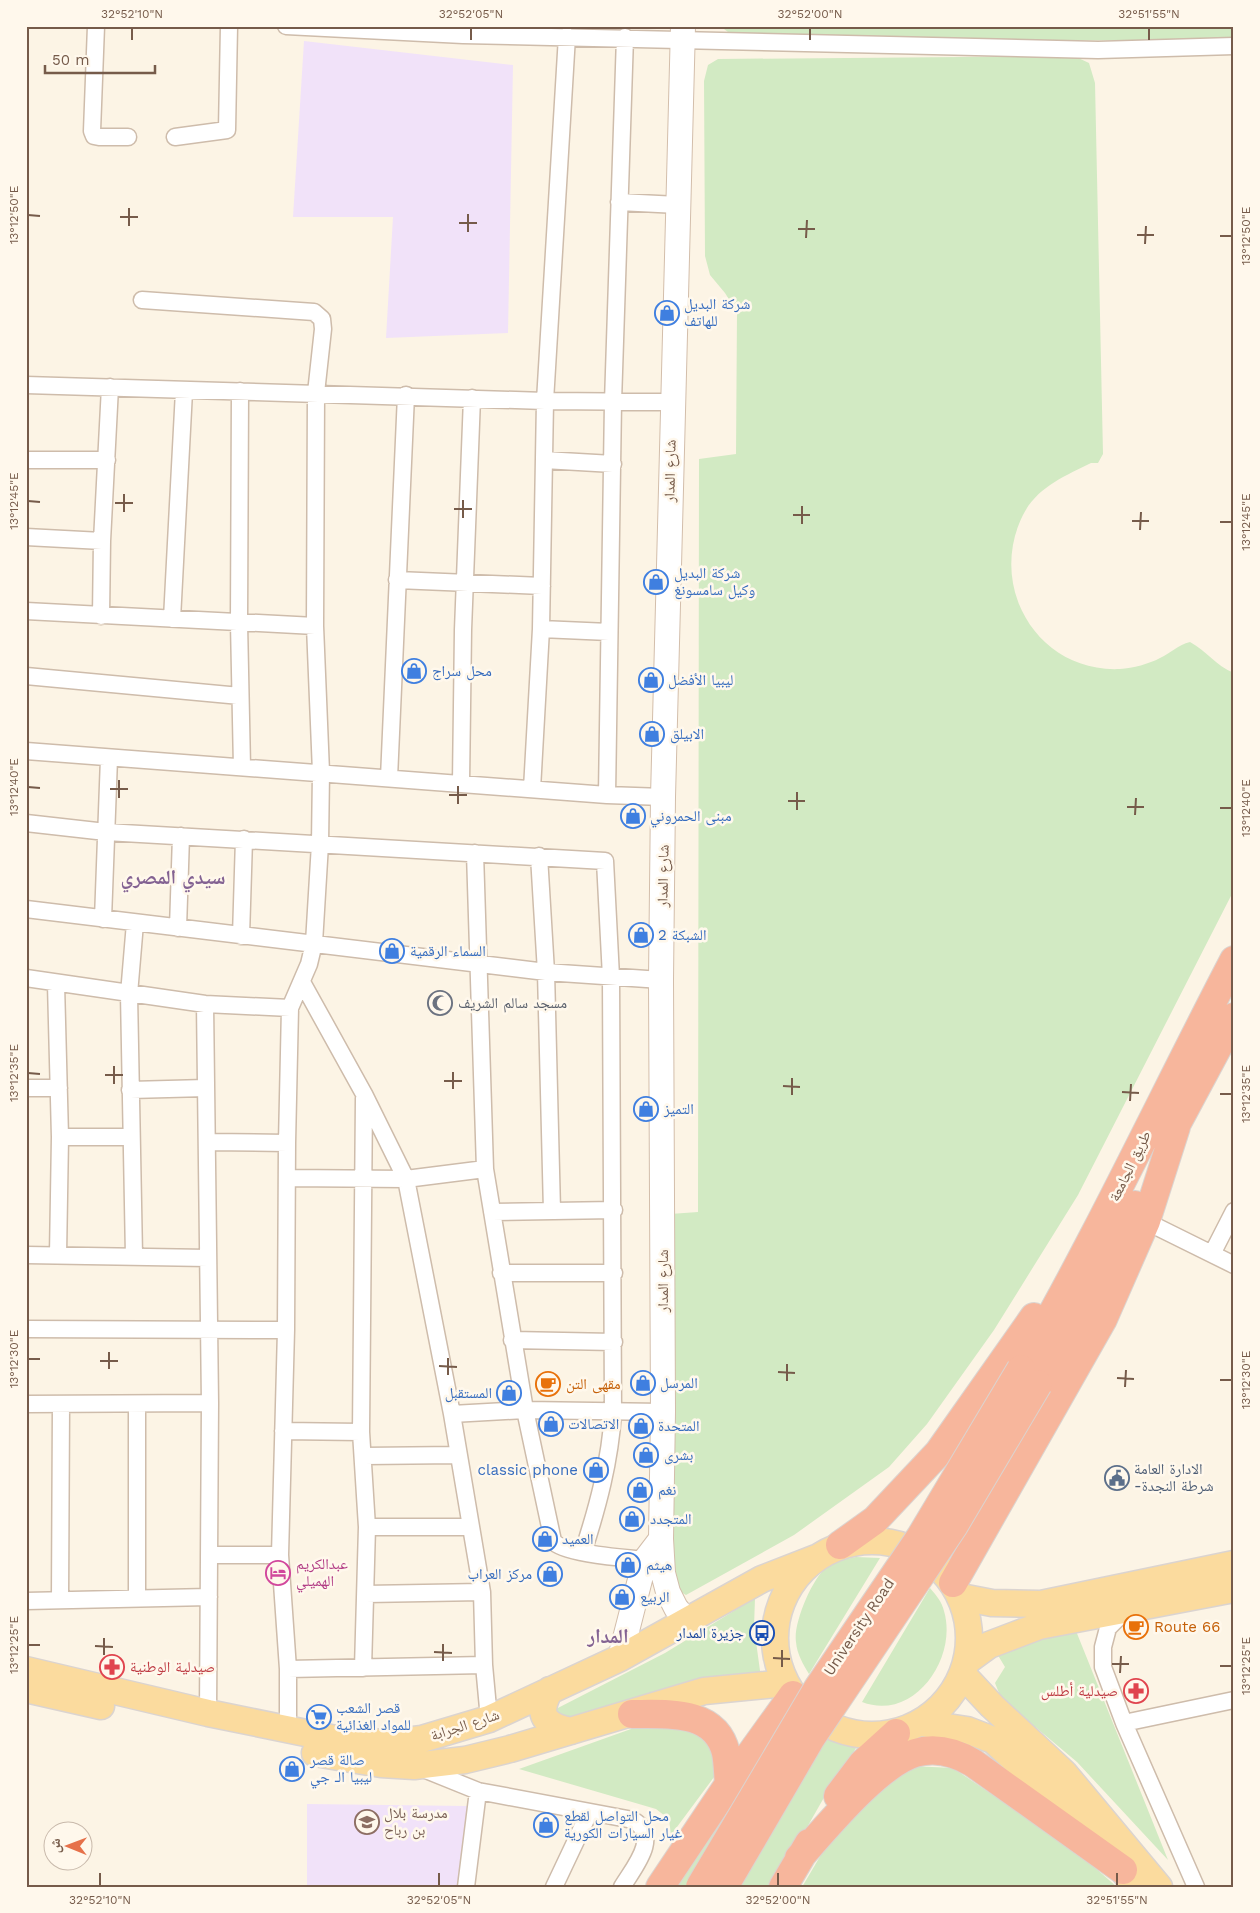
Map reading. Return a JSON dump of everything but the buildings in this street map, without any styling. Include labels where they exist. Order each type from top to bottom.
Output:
[{"type":"highway","name":"طريق الجامعة","points":[[1030,1377],[1102,1222],[1234,960]]},
{"type":"highway","points":[[957,1590],[1103,1319],[1138,1217],[1176,1126],[1234,1017]]},
{"type":"highway","name":"طريق الجامعة","points":[[1030,1377],[1138,1217]]},
{"type":"highway","points":[[840,1545],[875,1520],[939,1452],[1102,1222]]},
{"type":"highway","name":"University Road","points":[[700,1887],[818,1688],[1030,1377]]},
{"type":"highway","name":"University Road","points":[[724,1887],[811,1738],[953,1527],[1030,1377]]},
{"type":"highway","points":[[660,1887],[729,1784],[789,1689]]},
{"type":"highway","points":[[632,1714],[685,1716],[698,1719],[712,1728],[720,1738],[726,1753],[729,1784]]},
{"type":"highway","points":[[783,1887],[836,1798],[863,1763],[908,1728]]},
{"type":"highway","points":[[799,1858],[834,1818],[873,1780],[903,1759],[915,1753],[933,1750],[950,1752],[973,1763],[1129,1878]]},
{"type":"main road","points":[[908,1728],[938,1710],[952,1694],[965,1668],[970,1640],[968,1618],[957,1590],[931,1560],[903,1544],[872,1539],[840,1545],[816,1558],[796,1577],[782,1601],[775,1628],[776,1656],[789,1689],[814,1716],[839,1730],[867,1736],[908,1728],[967,1730],[993,1740],[1054,1796],[1129,1878]]},
{"type":"main road","name":"شارع الجرابة","points":[[26,1670],[288,1731],[345,1741],[389,1743],[422,1739],[489,1719],[620,1658],[688,1622],[762,1579],[816,1558]]},
{"type":"main road","points":[[957,1590],[992,1603],[1041,1604],[1234,1564]]},
{"type":"main road","points":[[965,1668],[989,1645],[1030,1629],[1129,1608],[1234,1589]]},
{"type":"main road","points":[[965,1668],[992,1706],[1064,1772],[1159,1887]]},
{"type":"main road","name":"شارع الجرابة","points":[[26,1689],[340,1758],[414,1766],[474,1758],[510,1750],[704,1691],[789,1689]]},
{"type":"main road","points":[[550,1690],[543,1702],[542,1714],[549,1723],[571,1731]]},
{"type":"street","points":[[96,26],[92,131],[94,136],[99,137],[128,137]]},
{"type":"street","points":[[175,137],[227,130],[229,26]]},
{"type":"street","points":[[286,26],[626,38],[683,33],[1098,50],[1234,46]]},
{"type":"street","name":"شارع المدار","points":[[683,33],[672,402],[664,797],[662,980],[664,1412],[661,1539],[663,1573],[668,1592],[676,1608],[688,1622]]},
{"type":"street","points":[[532,789],[542,628],[545,401],[567,36]]},
{"type":"street","points":[[607,795],[613,402],[626,38]]},
{"type":"street","points":[[619,202],[678,205]]},
{"type":"street","points":[[142,300],[314,312],[322,319],[324,329],[316,393],[315,626],[321,772],[320,844],[314,943],[302,982],[290,1008],[286,1330],[280,1555],[288,1669],[288,1731]]},
{"type":"street","points":[[26,385],[184,391],[406,395],[545,401],[672,402]]},
{"type":"street","points":[[101,616],[102,541],[110,387]]},
{"type":"street","points":[[172,619],[184,391]]},
{"type":"street","points":[[240,391],[239,623],[242,768]]},
{"type":"street","points":[[389,778],[406,395]]},
{"type":"street","points":[[461,783],[463,647],[472,398]]},
{"type":"street","points":[[26,460],[107,460]]},
{"type":"street","points":[[544,460],[613,464]]},
{"type":"street","points":[[26,537],[102,541]]},
{"type":"street","points":[[397,580],[542,586]]},
{"type":"street","points":[[26,611],[315,626]]},
{"type":"street","points":[[542,628],[609,632]]},
{"type":"street","points":[[26,676],[240,696]]},
{"type":"street","points":[[26,752],[321,772],[607,795],[664,797]]},
{"type":"street","points":[[103,919],[109,758]]},
{"type":"street","points":[[26,823],[106,832],[604,860],[607,863],[611,977],[614,1210],[613,1413],[612,1440],[600,1498],[583,1552]]},
{"type":"street","points":[[178,928],[181,836]]},
{"type":"street","points":[[241,936],[244,839]]},
{"type":"street","points":[[475,853],[485,1170],[512,1340],[553,1541],[557,1545],[583,1552],[646,1560]]},
{"type":"street","points":[[539,856],[546,972],[552,1211]]},
{"type":"street","points":[[26,909],[135,924],[314,943],[546,972],[662,980]]},
{"type":"street","points":[[134,1256],[129,994],[135,924]]},
{"type":"street","points":[[26,978],[56,984],[205,1004],[290,1008]]},
{"type":"street","points":[[302,982],[364,1094],[406,1179],[452,1414],[482,1592],[484,1665],[489,1719]]},
{"type":"street","points":[[56,984],[60,1137],[58,1255]]},
{"type":"street","points":[[205,1004],[210,1403],[208,1713]]},
{"type":"street","points":[[26,1088],[59,1088]]},
{"type":"street","points":[[130,1090],[206,1088]]},
{"type":"street","points":[[363,1668],[367,1527],[361,1432],[364,1094]]},
{"type":"street","points":[[60,1137],[131,1137]]},
{"type":"street","points":[[207,1142],[287,1143]]},
{"type":"street","points":[[287,1178],[406,1179],[485,1170]]},
{"type":"street","points":[[492,1212],[614,1210]]},
{"type":"street","points":[[1212,1254],[1234,1211]]},
{"type":"street","points":[[1138,1217],[1234,1265]]},
{"type":"street","points":[[26,1255],[208,1258]]},
{"type":"street","points":[[501,1273],[614,1273]]},
{"type":"street","points":[[26,1329],[286,1330]]},
{"type":"street","points":[[512,1340],[614,1342]]},
{"type":"street","points":[[26,1404],[210,1403]]},
{"type":"street","points":[[60,1404],[60,1600]]},
{"type":"street","points":[[137,1404],[137,1598]]},
{"type":"street","points":[[452,1414],[525,1410],[613,1413],[664,1412]]},
{"type":"street","points":[[283,1430],[361,1432]]},
{"type":"street","points":[[364,1456],[458,1454]]},
{"type":"street","points":[[367,1527],[471,1527]]},
{"type":"street","points":[[620,1658],[646,1560],[661,1539]]},
{"type":"street","points":[[210,1555],[280,1555]]},
{"type":"street","points":[[366,1594],[482,1592]]},
{"type":"street","points":[[26,1600],[209,1597]]},
{"type":"street","points":[[1129,1608],[1116,1618],[1108,1628],[1102,1660],[1124,1722],[1196,1887]]},
{"type":"street","points":[[288,1669],[484,1665]]},
{"type":"street","points":[[1124,1722],[1234,1700]]},
{"type":"street","points":[[414,1766],[478,1791],[633,1820],[642,1826],[646,1836],[645,1849],[622,1887]]},
{"type":"street","points":[[466,1887],[478,1791]]},
{"type":"street","points":[[554,1887],[589,1813]]},
{"type":"shaded area","points":[[304,41],[513,65],[508,333],[386,338],[393,217],[293,217]]},
{"type":"shaded area","points":[[307,1804],[467,1806],[464,1887],[307,1887]]},
{"type":"green space","points":[[720,26],[1234,26],[1234,40],[740,41]]},
{"type":"green space","points":[[1074,56],[1089,63],[1095,83],[1103,454],[1098,463],[1091,463],[1052,483],[1029,505],[1023,515],[1013,542],[1011,570],[1016,596],[1027,620],[1044,641],[1065,657],[1091,666],[1120,669],[1130,668],[1156,660],[1190,642],[1234,673],[1234,890],[1078,1195],[994,1330],[927,1424],[889,1467],[794,1535],[686,1595],[674,1588],[672,1576],[670,1214],[698,1212],[699,459],[736,454],[737,312],[725,293],[710,275],[705,256],[704,81],[708,65],[718,59]]},
{"type":"green space","points":[[856,1557],[880,1558],[809,1674],[799,1655],[796,1642],[797,1624],[805,1602],[815,1581],[827,1567]]},
{"type":"green space","points":[[930,1588],[942,1605],[947,1629],[944,1648],[938,1666],[928,1682],[914,1694],[899,1703],[881,1706],[862,1702]]},
{"type":"green space","points":[[755,1598],[754,1627],[761,1678],[713,1678],[557,1721],[552,1711],[665,1653]]},
{"type":"green space","points":[[1074,1626],[1168,1860],[1077,1762],[1001,1698],[995,1683],[1005,1667],[996,1652]]},
{"type":"green space","points":[[786,1715],[690,1887],[671,1887]]},
{"type":"green space","points":[[693,1717],[723,1765],[671,1835],[669,1819],[656,1809],[519,1769],[659,1719]]},
{"type":"green space","points":[[829,1735],[858,1744],[846,1766],[826,1794],[773,1887],[737,1887]]},
{"type":"green space","points":[[911,1766],[953,1768],[1077,1852],[1117,1887],[802,1887],[828,1843],[871,1799]]},
{"type":"place","name":"شركة البديل للهاتف","points":[[667,313]]},
{"type":"place","name":"شركة البديل وكيل سامسونغ","points":[[656,582]]},
{"type":"place","name":"محل سراج","points":[[414,671]]},
{"type":"place","name":"ليبيا الأفضل","points":[[651,680]]},
{"type":"place","name":"الابيلق","points":[[652,734]]},
{"type":"place","name":"مبنى الحمروني","points":[[633,816]]},
{"type":"place","name":"الشبكة 2","points":[[641,935]]},
{"type":"place","name":"السماء الرقمية","points":[[392,951]]},
{"type":"place","name":"مسجد سالم الشريف","points":[[440,1003]]},
{"type":"place","name":"التميز","points":[[646,1109]]},
{"type":"place","name":"المرسل","points":[[643,1383]]},
{"type":"place","name":"مقهى التن","points":[[548,1384]]},
{"type":"place","name":"المستقبل","points":[[509,1393]]},
{"type":"place","name":"الاتصالات","points":[[551,1424]]},
{"type":"place","name":"المتحدة","points":[[641,1426]]},
{"type":"place","name":"بشرى","points":[[646,1455]]},
{"type":"place","name":"classic phone","points":[[596,1470]]},
{"type":"place","name":"الادارة العامة -شرطة النجدة","points":[[1117,1478]]},
{"type":"place","name":"نغم","points":[[640,1490]]},
{"type":"place","name":"المتجدد","points":[[632,1519]]},
{"type":"place","name":"العميد","points":[[545,1539]]},
{"type":"place","name":"هيثم","points":[[628,1565]]},
{"type":"place","name":"عبدالكريم الهميلي","points":[[278,1573]]},
{"type":"place","name":"مركز العراب","points":[[550,1574]]},
{"type":"place","name":"الربيع","points":[[622,1597]]},
{"type":"place","name":"Route 66","points":[[1136,1627]]},
{"type":"place","name":"جزيرة المدار","points":[[762,1633]]},
{"type":"place","name":"صيدلية الوطنية","points":[[112,1667]]},
{"type":"place","name":"صيدلية أطلس","points":[[1136,1691]]},
{"type":"place","name":"قصر الشعب للمواد الغذائية","points":[[319,1717]]},
{"type":"place","name":"صالة قصر ليبيا الـ جي","points":[[292,1769]]},
{"type":"place","name":"مدرسة بلال بن رباح","points":[[367,1822]]},
{"type":"place","name":"محل التواصل لقطع غيار السيارات الكورية","points":[[546,1825]]},
{"type":"district","name":"سيدي المصري","points":[[173,877]]},
{"type":"district","name":"المدار","points":[[608,1636]]}]
